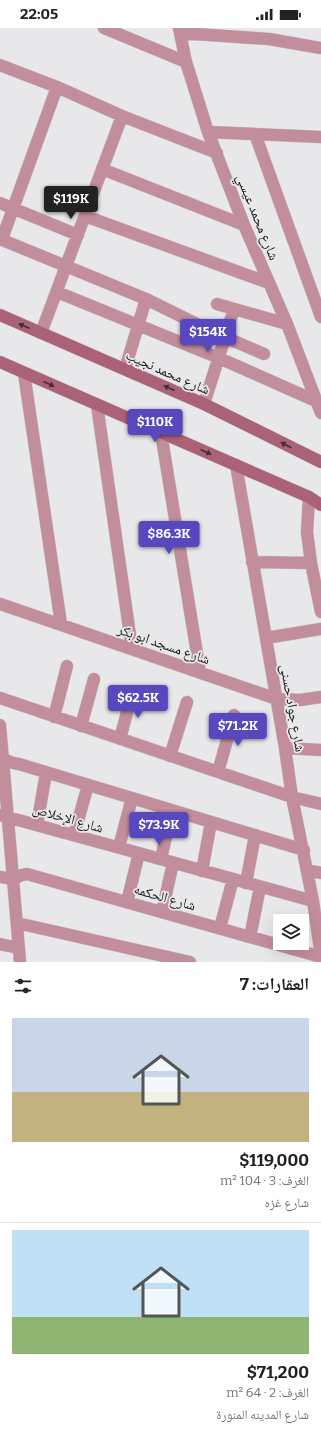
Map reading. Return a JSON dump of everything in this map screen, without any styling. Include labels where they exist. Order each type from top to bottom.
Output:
[{"type":"main road","name":"شارع محمد نجيب","points":[[0,316],[125,368],[204,404],[321,462]]},
{"type":"main road","points":[[0,362],[309,497],[321,506]]},
{"type":"street","points":[[104,28],[186,62]]},
{"type":"street","points":[[180,30],[269,39],[321,48]]},
{"type":"street","name":"شارع محمد عيسي","points":[[180,30],[186,62],[208,132],[244,225],[317,396],[321,413]]},
{"type":"street","points":[[0,65],[57,87],[122,116],[217,153]]},
{"type":"street","points":[[57,87],[1,239],[146,299],[264,354]]},
{"type":"street","points":[[42,333],[122,116]]},
{"type":"street","points":[[208,132],[321,137]]},
{"type":"street","points":[[255,134],[321,317]]},
{"type":"street","points":[[102,169],[244,225]]},
{"type":"street","points":[[0,204],[78,235]]},
{"type":"street","points":[[85,216],[269,283]]},
{"type":"street","points":[[57,292],[138,326],[317,396]]},
{"type":"street","points":[[125,368],[146,299]]},
{"type":"street","points":[[216,304],[287,324]]},
{"type":"street","points":[[204,404],[234,309]]},
{"type":"street","points":[[24,373],[61,624]]},
{"type":"street","points":[[98,405],[132,649]]},
{"type":"street","points":[[161,433],[200,672]]},
{"type":"street","name":"شارع جواد حسنى","points":[[236,465],[277,699],[292,797],[304,850],[320,937],[321,956]]},
{"type":"street","points":[[309,497],[307,532],[311,563],[321,612]]},
{"type":"street","points":[[252,562],[311,563]]},
{"type":"street","name":"شارع مسجد ابو بكر","points":[[0,604],[277,699],[300,700],[321,697]]},
{"type":"street","points":[[266,638],[321,629]]},
{"type":"street","points":[[54,717],[67,666]]},
{"type":"street","points":[[81,726],[94,679]]},
{"type":"street","points":[[120,739],[132,694]]},
{"type":"street","points":[[0,698],[292,797],[321,804]]},
{"type":"street","points":[[170,756],[187,702]]},
{"type":"street","points":[[218,772],[234,715]]},
{"type":"street","points":[[0,725],[4,816],[13,878],[20,962]]},
{"type":"street","points":[[285,748],[321,750]]},
{"type":"street","points":[[2,757],[8,762],[304,850]]},
{"type":"street","points":[[37,825],[46,773]]},
{"type":"street","points":[[74,835],[88,785]]},
{"type":"street","points":[[119,847],[132,798]]},
{"type":"street","points":[[160,859],[172,810]]},
{"type":"street","name":"شارع الإخلاص","points":[[4,816],[313,901]]},
{"type":"street","points":[[202,871],[211,822]]},
{"type":"street","points":[[246,883],[255,835]]},
{"type":"street","points":[[127,902],[139,853]]},
{"type":"street","points":[[162,912],[173,863]]},
{"type":"street","points":[[307,870],[321,873]]},
{"type":"street","name":"شارع الحكمه","points":[[0,877],[13,878],[27,874],[321,956]]},
{"type":"street","points":[[220,928],[233,879]]},
{"type":"street","points":[[250,937],[260,887]]},
{"type":"street","points":[[17,923],[190,962]]},
{"type":"street","points":[[0,944],[19,948]]}]
